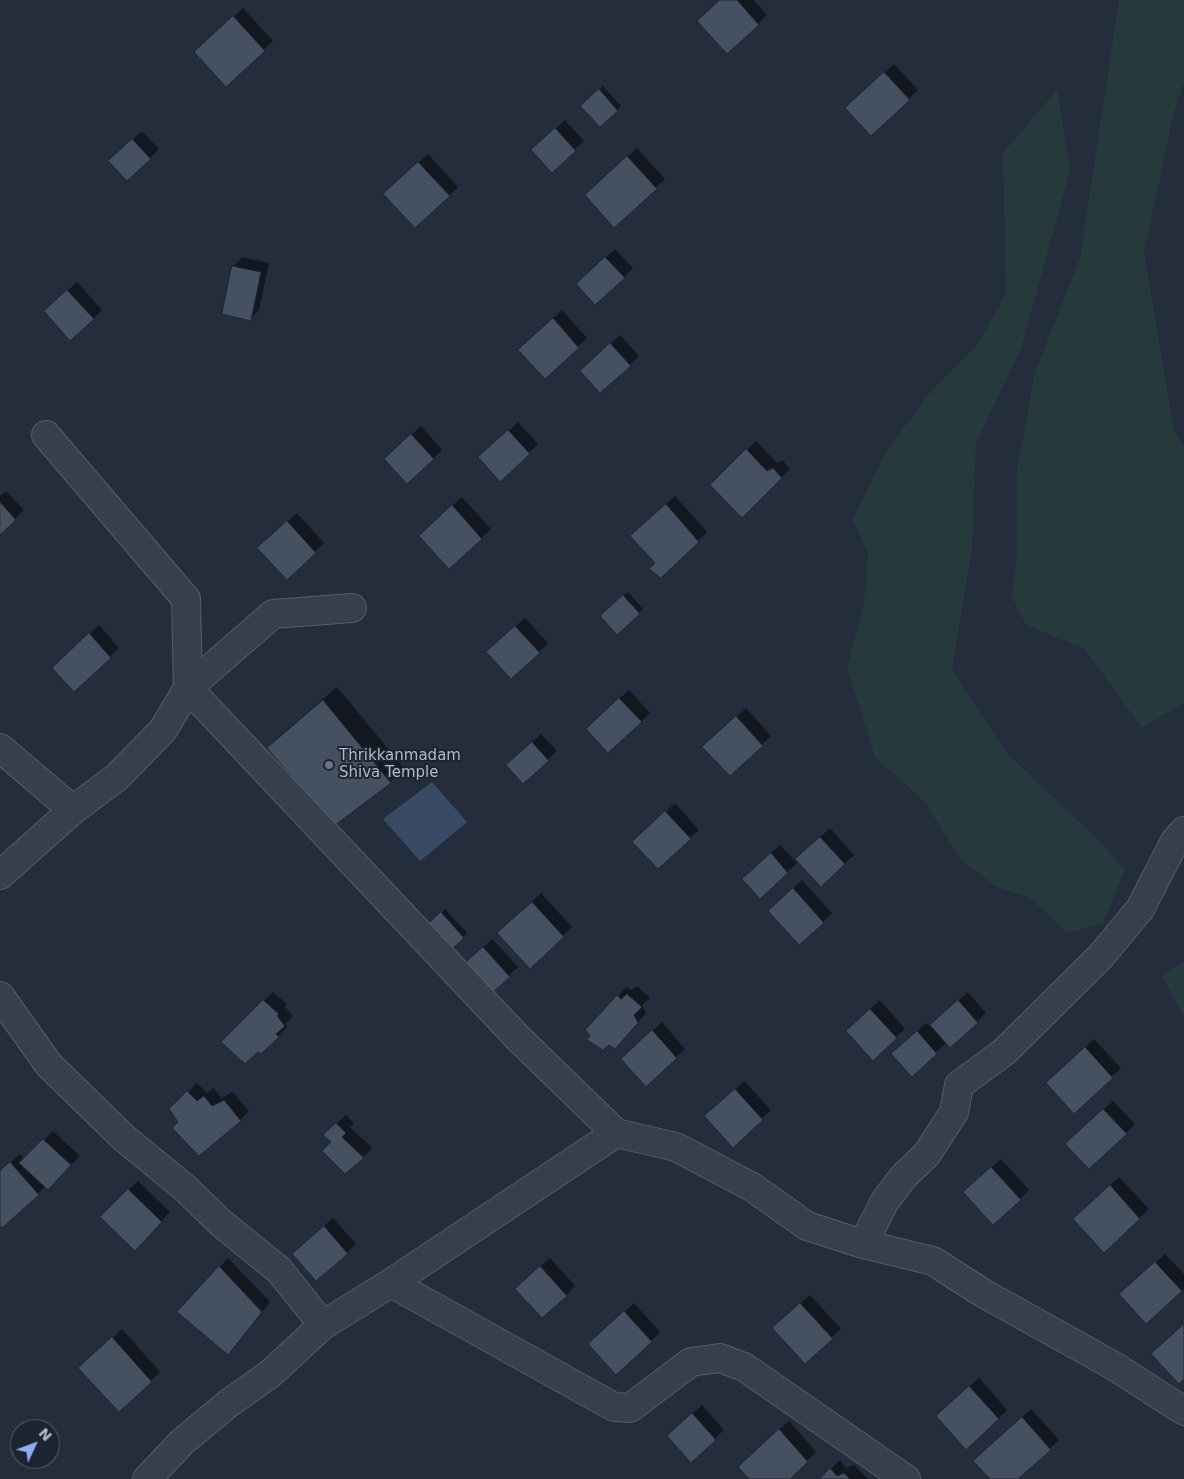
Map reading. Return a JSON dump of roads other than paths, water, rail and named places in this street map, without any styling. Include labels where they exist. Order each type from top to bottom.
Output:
[{"type":"street","points":[[46,435],[186,599],[188,688],[518,1038],[616,1133],[676,1147],[752,1187],[807,1226],[863,1244],[933,1261],[983,1293],[1114,1366],[1184,1411]]},
{"type":"street","points":[[0,874],[73,810],[117,777],[163,730],[188,688],[273,614],[352,608]]},
{"type":"street","points":[[0,748],[73,810]]},
{"type":"street","points":[[863,1244],[885,1201],[903,1177],[927,1154],[954,1112],[959,1085],[1004,1052],[1101,956],[1140,910],[1175,841],[1184,831]]},
{"type":"street","points":[[0,996],[48,1065],[124,1138],[185,1188],[221,1223],[279,1270],[323,1325]]},
{"type":"street","points":[[147,1479],[182,1442],[229,1403],[270,1374],[323,1325],[390,1283],[616,1133]]},
{"type":"street","points":[[390,1283],[614,1407],[630,1408],[691,1362],[720,1358],[744,1367],[906,1479]]},
{"type":"water","points":[[432,782],[467,822],[420,861],[383,819]]},
{"type":"place","name":"Thrikkanmadam Shiva Temple","points":[[329,765]]}]
